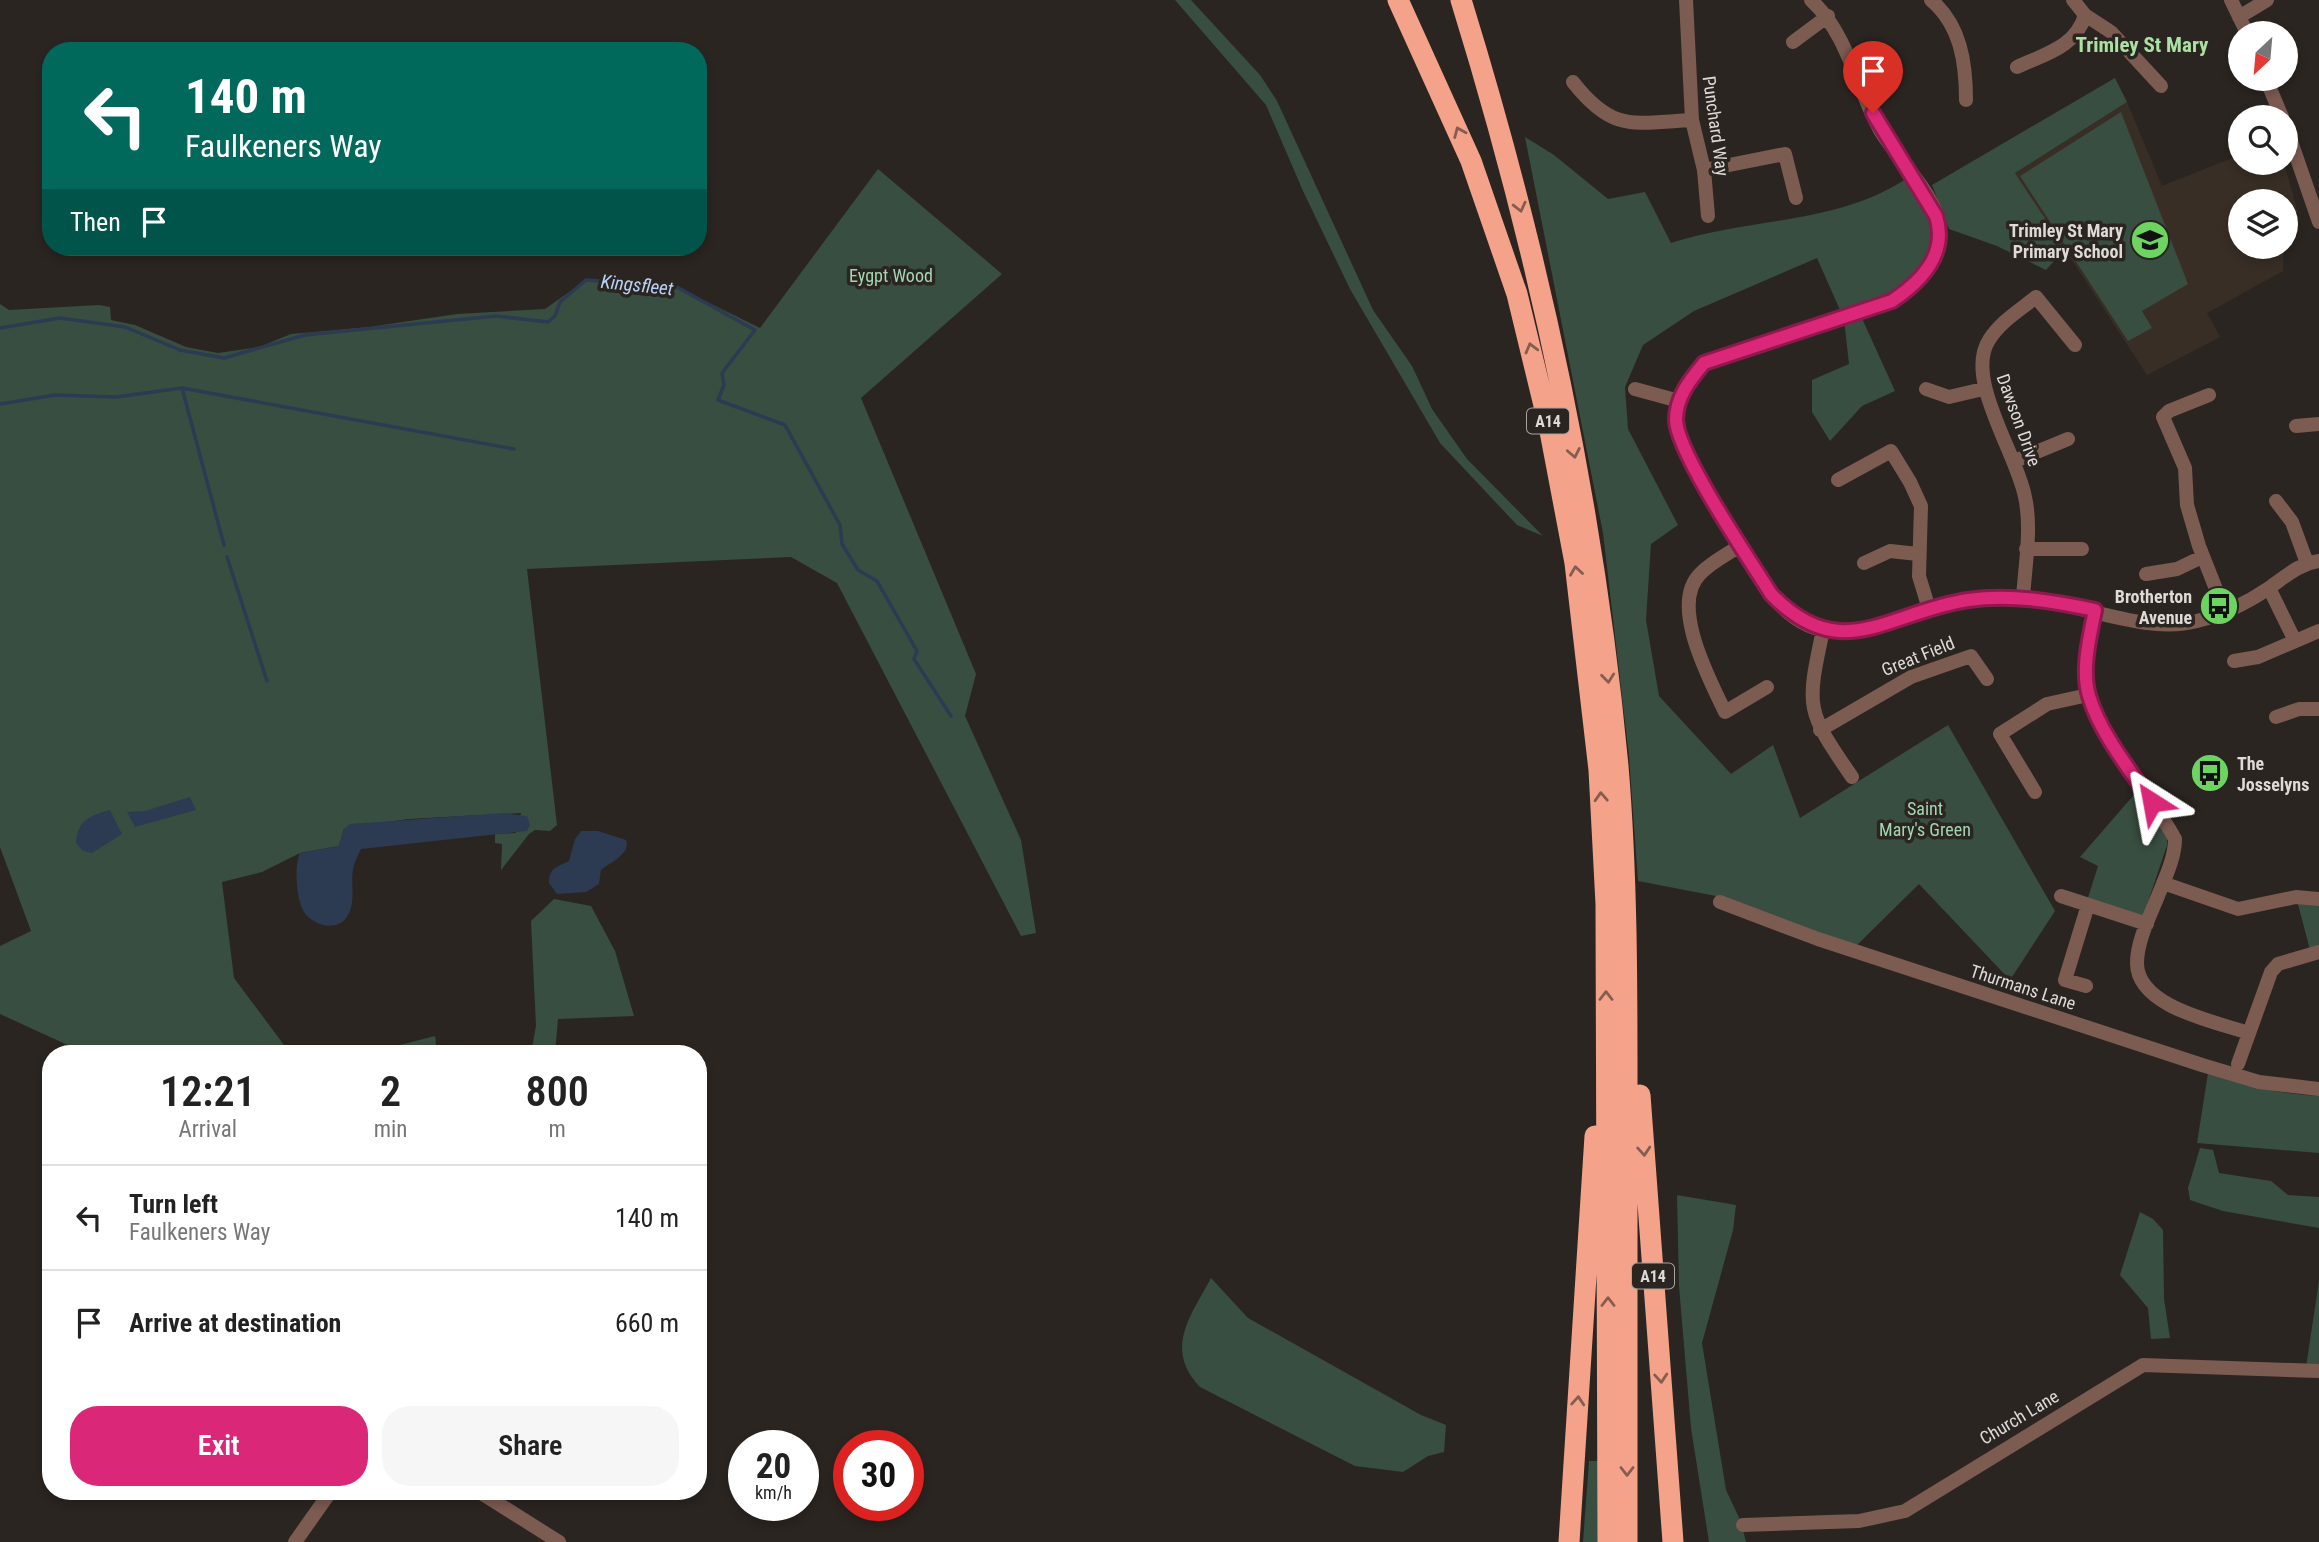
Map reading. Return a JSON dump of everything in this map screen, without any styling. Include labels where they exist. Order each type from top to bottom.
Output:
[{"type":"highway","name":"A14","points":[[1398,0],[1471,161],[1509,271],[1533,353],[1574,563],[1599,770],[1614,865]]},
{"type":"highway","name":"A14","points":[[1461,0],[1506,151],[1569,425],[1607,668],[1618,770],[1614,865],[1627,1010],[1627,1542]]},
{"type":"highway","name":"A14","points":[[1608,1542],[1606,1065],[1616,906]]},
{"type":"highway","name":"A14","points":[[1627,1010],[1636,1049],[1673,1542]]},
{"type":"highway","name":"A14","points":[[1569,1542],[1597,1107],[1606,1065]]},
{"type":"street","name":"Punchard Way","points":[[1686,0],[1692,120],[1704,170],[1708,216]]},
{"type":"street","points":[[1811,0],[1828,16],[1881,131],[1936,216],[1940,229],[1938,250],[1924,276],[1892,301],[1704,363],[1689,380],[1679,401],[1676,421],[1686,453],[1771,594],[1784,608],[1823,630],[1862,632],[1929,609],[1968,600],[2023,598],[2163,625],[2194,622],[2225,612],[2313,562],[2292,522],[2276,501]]},
{"type":"street","points":[[1931,0],[1954,32],[1966,62],[1966,100]]},
{"type":"street","points":[[2073,0],[2085,15],[2111,32],[2161,86]]},
{"type":"street","points":[[2231,0],[2241,21]]},
{"type":"street","points":[[2239,17],[2267,0]]},
{"type":"street","points":[[2017,67],[2066,45],[2081,30],[2085,15]]},
{"type":"street","points":[[1793,43],[1828,16]]},
{"type":"street","points":[[1573,82],[1589,103],[1606,116],[1626,124],[1692,120]]},
{"type":"street","points":[[1704,170],[1785,154],[1796,198]]},
{"type":"street","points":[[2298,162],[2319,222]]},
{"type":"street","name":"Dawson Drive","points":[[2023,598],[2026,499],[2015,461],[1983,389],[1981,370],[1986,344],[2004,322],[2036,297],[2075,345]]},
{"type":"street","points":[[1635,389],[1679,401]]},
{"type":"street","points":[[1926,389],[1949,397],[1983,389]]},
{"type":"street","points":[[2209,396],[2169,411],[2163,417],[2185,468],[2187,505],[2202,556],[2225,612]]},
{"type":"street","points":[[2297,426],[2319,424]]},
{"type":"street","points":[[2015,461],[2068,439]]},
{"type":"street","points":[[1838,480],[1891,451],[1921,506],[1917,554],[1919,576],[1929,609]]},
{"type":"street","points":[[1741,545],[1699,574],[1692,586],[1689,618],[1703,667],[1725,712],[1767,687]]},
{"type":"street","points":[[2025,550],[2082,549]]},
{"type":"street","points":[[1864,563],[1890,551],[1917,554]]},
{"type":"street","points":[[2146,574],[2177,569],[2202,556]]},
{"type":"street","points":[[2269,588],[2295,641]]},
{"type":"street","points":[[2095,610],[2086,671],[2088,695],[2121,755],[2175,839],[2163,883],[2147,924],[2137,966],[2148,991],[2167,1005],[2249,1033]]},
{"type":"street","points":[[1823,630],[1811,699],[1820,730],[1852,777]]},
{"type":"street","points":[[2234,662],[2258,656],[2319,631]]},
{"type":"street","name":"Great Field","points":[[1820,730],[1911,677],[1971,656],[1987,679]]},
{"type":"street","points":[[2035,792],[2000,734],[2047,704],[2088,695]]},
{"type":"street","points":[[2276,717],[2299,709],[2319,709]]},
{"type":"street","points":[[2163,883],[2238,909],[2296,897],[2319,899]]},
{"type":"street","points":[[2061,896],[2147,924]]},
{"type":"street","name":"Thurmans Lane","points":[[1720,901],[1812,937],[2202,1065],[2259,1082],[2319,1088]]},
{"type":"street","points":[[2086,986],[2065,980],[2088,905]]},
{"type":"street","points":[[2238,1064],[2271,972],[2278,964],[2319,952]]},
{"type":"street","name":"Church Lane","points":[[1743,1525],[1859,1521],[1905,1511],[2143,1365],[2319,1371]]},
{"type":"street","points":[[295,1542],[325,1500]]},
{"type":"street","points":[[492,1500],[559,1542]]},
{"type":"shaded area","name":"Trimley St Mary Primary School","points":[[2127,102],[2162,186],[2228,160],[2228,175],[2287,175],[2291,189],[2228,189],[2228,259],[2284,259],[2283,271],[2207,313],[2220,337],[2147,375],[2015,173]]},
{"type":"green space","points":[[1175,0],[1191,0],[1260,75],[1277,101],[1373,310],[1412,366],[1432,409],[1467,459],[1543,536],[1517,525],[1440,443],[1350,289],[1266,105]]},
{"type":"green space","points":[[2115,78],[2127,102],[2015,173],[2065,249],[2046,270],[1997,246],[1949,229],[1932,185]]},
{"type":"green space","points":[[2121,112],[2188,284],[2142,311],[2152,328],[2128,341],[2020,176]]},
{"type":"green space","name":"Saint Mary's Green","points":[[1525,137],[1554,155],[1608,199],[1645,192],[1671,243],[1732,228],[1826,212],[1885,191],[1912,175],[1940,229],[1924,276],[1860,314],[1895,391],[1862,406],[1830,441],[1812,412],[1812,380],[1849,364],[1844,319],[1817,258],[1694,311],[1643,345],[1625,387],[1628,429],[1678,525],[1651,544],[1646,620],[1659,696],[1731,774],[1773,745],[1800,818],[1948,725],[2055,911],[2010,980],[1919,884],[1855,947],[1716,896],[1638,881],[1629,756],[1603,533]]},
{"type":"green space","name":"Eygpt Wood","points":[[878,169],[1002,274],[861,398],[976,674],[965,716],[1021,840],[1036,933],[1021,936],[837,583],[791,557],[527,569],[557,825],[550,831],[535,830],[529,834],[501,870],[502,844],[495,843],[495,834],[516,833],[521,813],[408,819],[344,829],[339,846],[300,853],[262,872],[222,882],[234,978],[284,1045],[68,1045],[0,1014],[0,946],[31,931],[0,847],[0,304],[9,310],[99,305],[110,307],[111,320],[135,325],[186,347],[218,353],[259,347],[291,334],[369,327],[457,314],[545,309],[586,280],[675,286],[760,328]]},
{"type":"green space","points":[[2139,789],[2167,837],[2167,845],[2143,917],[2087,901],[2098,866],[2080,857]]},
{"type":"green space","points":[[554,899],[591,906],[615,951],[634,1016],[558,1019],[556,1045],[532,1045],[536,1026],[531,921]]},
{"type":"green space","points":[[2298,904],[2319,904],[2319,947],[2310,950]]},
{"type":"green space","points":[[435,1036],[436,1045],[400,1045]]},
{"type":"green space","points":[[2208,1073],[2262,1089],[2319,1096],[2319,1153],[2197,1143]]},
{"type":"green space","points":[[2200,1148],[2213,1150],[2219,1173],[2271,1181],[2288,1195],[2319,1197],[2319,1228],[2223,1211],[2190,1200],[2188,1188]]},
{"type":"green space","points":[[1677,1195],[1736,1205],[1733,1230],[1702,1343],[1726,1490],[1741,1522],[1746,1542],[1709,1542],[1691,1428],[1679,1286]]},
{"type":"green space","points":[[2140,1212],[2153,1219],[2163,1230],[2164,1299],[2170,1338],[2151,1339],[2148,1308],[2120,1275]]},
{"type":"green space","points":[[1211,1278],[1248,1318],[1421,1415],[1446,1425],[1444,1452],[1428,1456],[1403,1472],[1355,1466],[1200,1387],[1189,1373],[1182,1346],[1189,1320]]},
{"type":"green space","points":[[2319,1281],[2319,1367],[2306,1367]]},
{"type":"green space","points":[[1589,1461],[1604,1461],[1604,1542],[1583,1542]]},
{"type":"water","points":[[190,797],[196,810],[135,827],[127,812],[145,811]]},
{"type":"water","points":[[110,810],[122,834],[92,853],[83,851],[76,843],[82,824],[96,814]]},
{"type":"water","points":[[503,813],[527,816],[530,825],[527,831],[361,849],[353,869],[351,907],[346,918],[336,925],[318,923],[308,917],[301,907],[297,874],[300,853],[339,846],[344,829],[350,824]]},
{"type":"water","points":[[581,831],[598,831],[626,840],[626,849],[601,870],[599,884],[586,892],[557,894],[549,883],[551,874],[555,868],[569,861],[575,839]]},
{"type":"waterway","name":"Kingsfleet","points":[[0,328],[60,318],[125,327],[180,350],[224,358],[305,335],[496,316],[548,322],[555,316],[560,302],[586,280],[675,286],[755,330],[722,373],[724,385],[718,400],[785,425],[840,525],[842,544],[858,570],[877,581],[917,651],[914,659],[951,716]]},
{"type":"waterway","points":[[182,388],[224,545]]},
{"type":"waterway","points":[[0,404],[55,395],[116,397],[182,388],[514,449]]},
{"type":"waterway","points":[[227,557],[267,681]]},
{"type":"place","name":"Trimley St Mary Primary School","points":[[2150,240]]},
{"type":"place","name":"Brotherton Avenue","points":[[2219,606]]},
{"type":"place","name":"The Josselyns","points":[[2210,773]]},
{"type":"district","name":"Trimley St Mary","points":[[2142,45]]},
{"type":"route","points":[[1873,113],[1881,131],[1927,198],[1936,216],[1940,229],[1938,250],[1932,265],[1914,287],[1892,301],[1860,314],[1724,354],[1704,363],[1689,380],[1679,401],[1676,421],[1686,453],[1771,594],[1802,621],[1823,630],[1862,632],[1940,605],[1994,598],[2057,602],[2095,610],[2086,671],[2088,695],[2103,726],[2152,802]]}]
